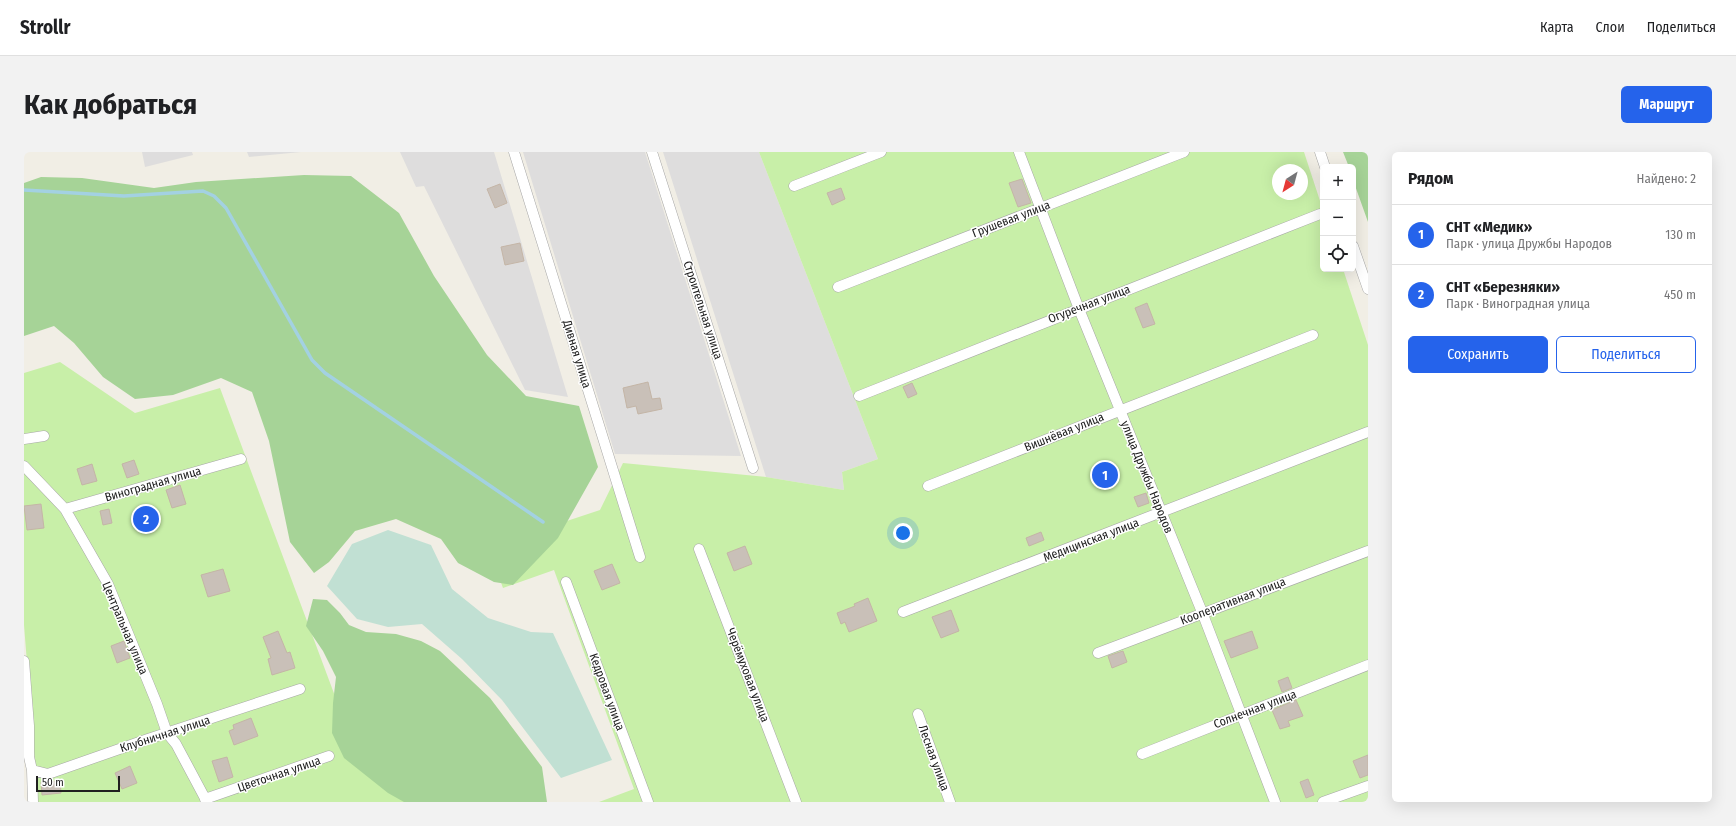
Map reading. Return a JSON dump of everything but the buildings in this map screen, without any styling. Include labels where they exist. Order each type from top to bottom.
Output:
[{"type":"street","name":"Дивная улица","points":[[514,152],[640,557]]},
{"type":"street","name":"Строительная улица","points":[[652,152],[753,468]]},
{"type":"street","points":[[794,186],[881,152]]},
{"type":"street","name":"улица Дружбы Народов","points":[[1019,152],[1042,207],[1079,309],[1202,612],[1275,802]]},
{"type":"street","name":"Грушевая улица","points":[[838,287],[1184,152]]},
{"type":"street","points":[[1320,152],[1324,164]]},
{"type":"street","name":"Огуречная улица","points":[[859,396],[1320,214]]},
{"type":"street","points":[[1356,255],[1368,289]]},
{"type":"street","name":"Вишнёвая улица","points":[[928,486],[1313,335]]},
{"type":"street","name":"Медицинская улица","points":[[903,612],[1368,432]]},
{"type":"street","points":[[24,439],[44,436]]},
{"type":"street","name":"Виноградная улица","points":[[65,508],[241,459]]},
{"type":"street","name":"Центральная улица","points":[[24,466],[65,508],[108,584],[157,704],[166,733],[176,744],[206,801]]},
{"type":"street","name":"Черёмуховая улица","points":[[699,549],[796,802]]},
{"type":"street","name":"Кооперативная улица","points":[[1098,653],[1202,612],[1368,550]]},
{"type":"street","name":"Кедровая улица","points":[[566,582],[648,802]]},
{"type":"street","points":[[24,661],[29,726],[28,757],[32,770],[33,802]]},
{"type":"street","name":"Солнечная улица","points":[[1142,754],[1368,665]]},
{"type":"street","name":"Клубничная улица","points":[[32,770],[48,774],[300,689]]},
{"type":"street","name":"Лесная улица","points":[[918,714],[950,802]]},
{"type":"street","name":"Цветочная улица","points":[[206,801],[329,756]]},
{"type":"street","points":[[1323,802],[1368,786]]},
{"type":"shaded area","points":[[142,152],[192,152],[193,155],[145,167]]},
{"type":"shaded area","points":[[247,152],[301,152],[249,157]]},
{"type":"shaded area","points":[[400,152],[494,152],[568,397],[525,390],[424,186],[416,187]]},
{"type":"shaded area","points":[[523,152],[645,152],[741,456],[615,454]]},
{"type":"shaded area","points":[[663,152],[759,152],[878,459],[842,472],[844,490],[766,477]]},
{"type":"green space","points":[[759,152],[1304,152],[1308,164],[1272,164],[1272,200],[1308,200],[1308,164],[1320,201],[1320,272],[1344,272],[1368,345],[1368,802],[599,802],[634,789],[554,570],[503,588],[488,547],[600,510],[623,463],[766,477],[844,490],[842,472],[878,459]]},
{"type":"green space","points":[[1343,152],[1368,152],[1368,222],[1356,188],[1356,164],[1348,164]]},
{"type":"green space","points":[[304,175],[351,176],[399,213],[434,276],[487,355],[526,396],[579,406],[598,467],[558,538],[513,585],[494,582],[458,563],[441,539],[396,519],[355,531],[329,562],[314,573],[290,542],[269,441],[252,392],[221,378],[173,395],[135,399],[103,377],[74,343],[54,326],[24,336],[24,183],[41,177],[82,178],[154,188],[196,182]]},
{"type":"green space","points":[[60,362],[135,413],[220,388],[354,747],[429,802],[38,802],[24,625],[24,373]]},
{"type":"green space","points":[[388,530],[431,545],[452,589],[488,618],[531,632],[553,633],[612,760],[561,778],[502,700],[462,659],[422,624],[388,627],[357,619],[327,586],[352,544]]},
{"type":"green space","points":[[313,599],[327,600],[349,625],[366,632],[396,634],[421,641],[440,651],[490,698],[542,767],[547,802],[404,802],[388,793],[344,758],[332,733],[336,677],[323,651],[306,626]]},
{"type":"waterway","points":[[24,190],[124,196],[203,191],[214,196],[226,208],[312,360],[325,373],[543,522]]},
{"type":"place","name":"СНТ «Медик»","points":[[1105,475]]},
{"type":"place","name":"СНТ «Березняки»","points":[[146,519]]}]
